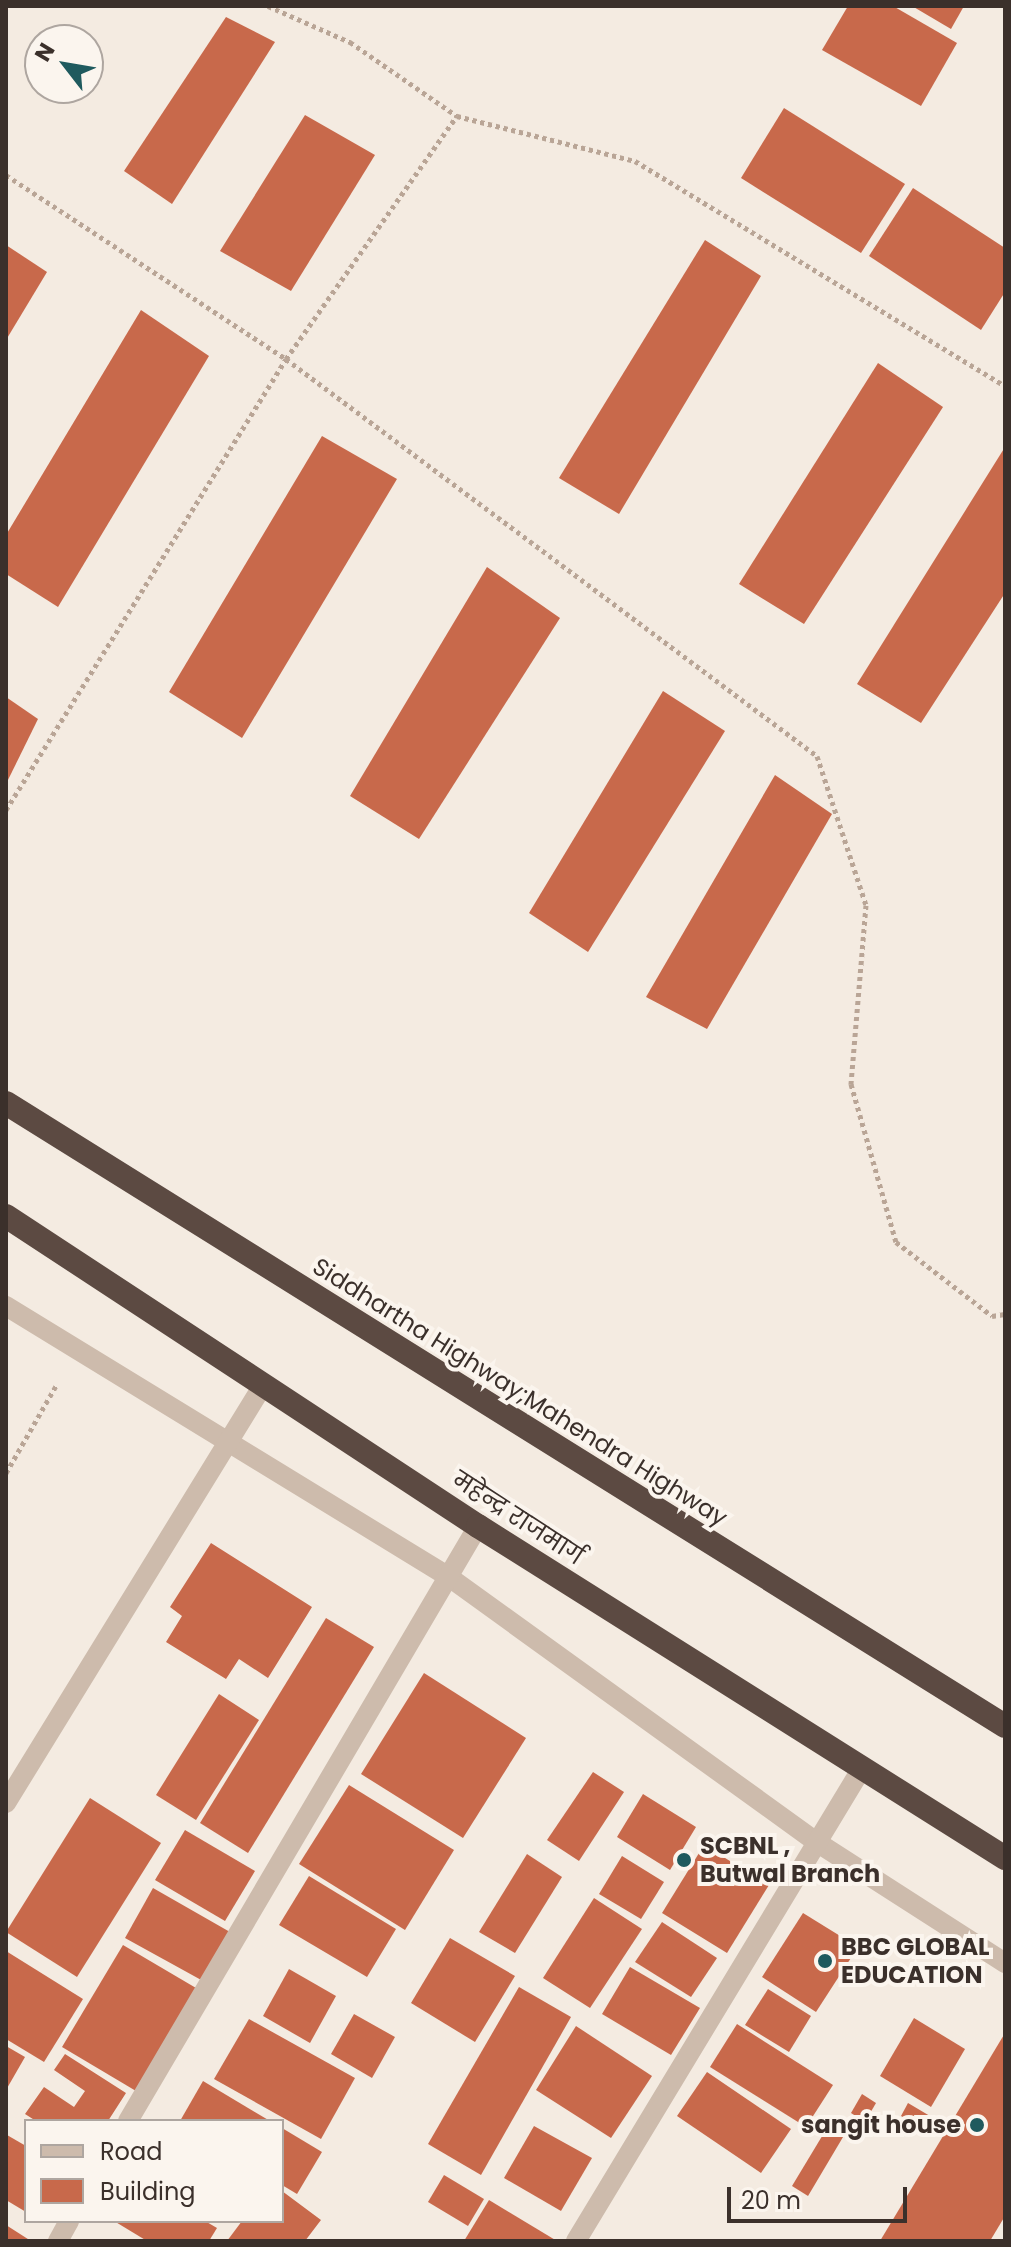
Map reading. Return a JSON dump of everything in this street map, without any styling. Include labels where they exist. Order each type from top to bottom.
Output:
[{"type":"highway","name":"Siddhartha Highway;Mahendra Highway","points":[[6,1103],[1005,1726]]},
{"type":"highway","name":"महेन्द्र राजमार्ग","points":[[6,1216],[478,1526],[1005,1858]]},
{"type":"street","points":[[6,1306],[449,1577],[815,1841],[1005,1963]]},
{"type":"street","points":[[6,1803],[263,1385]]},
{"type":"street","points":[[129,2119],[478,1526]]},
{"type":"street","points":[[576,2241],[815,1841],[862,1768]]},
{"type":"street","points":[[58,2241],[68,2223]]},
{"type":"path","points":[[268,6],[350,42],[457,116],[635,161],[1005,386]]},
{"type":"path","points":[[6,810],[286,359],[457,116]]},
{"type":"path","points":[[6,175],[286,359],[817,756],[866,905],[851,1084],[896,1242],[992,1316],[1005,1314]]},
{"type":"building","points":[[848,6],[893,6],[957,43],[921,106],[822,50]]},
{"type":"building","points":[[912,6],[964,6],[951,29]]},
{"type":"building","points":[[226,17],[275,42],[172,204],[124,171]]},
{"type":"building","points":[[784,108],[905,184],[861,253],[741,178]]},
{"type":"building","points":[[305,115],[375,155],[291,291],[220,251]]},
{"type":"building","points":[[913,188],[1005,248],[1005,292],[981,330],[869,256]]},
{"type":"building","points":[[705,240],[761,276],[619,514],[559,478]]},
{"type":"building","points":[[6,245],[47,272],[6,340]]},
{"type":"building","points":[[141,310],[209,356],[58,607],[6,574],[6,535]]},
{"type":"building","points":[[878,363],[943,407],[804,624],[739,584]]},
{"type":"building","points":[[322,436],[397,479],[242,738],[169,692]]},
{"type":"building","points":[[1005,447],[1005,593],[921,723],[857,684]]},
{"type":"building","points":[[487,567],[560,618],[419,839],[350,796]]},
{"type":"building","points":[[663,691],[725,731],[588,952],[529,913]]},
{"type":"building","points":[[6,697],[38,719],[6,784]]},
{"type":"building","points":[[775,775],[832,814],[707,1029],[646,997]]},
{"type":"building","points":[[211,1543],[312,1607],[268,1678],[239,1659],[226,1679],[166,1642],[182,1616],[170,1607]]},
{"type":"building","points":[[326,1618],[374,1647],[248,1853],[200,1823]]},
{"type":"building","points":[[424,1673],[526,1738],[463,1838],[361,1774]]},
{"type":"building","points":[[219,1694],[259,1720],[196,1820],[156,1795]]},
{"type":"building","points":[[593,1772],[624,1792],[579,1861],[547,1840]]},
{"type":"building","points":[[349,1785],[454,1850],[405,1930],[299,1864]]},
{"type":"building","points":[[643,1794],[696,1827],[670,1870],[617,1837]]},
{"type":"building","points":[[90,1798],[161,1843],[77,1977],[6,1932]]},
{"type":"building","points":[[185,1830],[255,1871],[225,1921],[155,1880]]},
{"type":"building","points":[[704,1845],[769,1885],[727,1953],[662,1913]]},
{"type":"building","points":[[527,1854],[562,1877],[515,1953],[479,1932]]},
{"type":"building","points":[[622,1856],[664,1882],[641,1919],[599,1894]]},
{"type":"building","points":[[309,1876],[396,1929],[367,1977],[279,1925]]},
{"type":"building","points":[[153,1888],[230,1932],[203,1981],[125,1938]]},
{"type":"building","points":[[594,1898],[642,1929],[590,2008],[543,1978]]},
{"type":"building","points":[[803,1913],[858,1947],[816,2012],[762,1977]]},
{"type":"building","points":[[662,1922],[717,1958],[691,1997],[635,1962]]},
{"type":"building","points":[[450,1938],[515,1976],[475,2042],[411,2003]]},
{"type":"building","points":[[123,1945],[196,1988],[136,2091],[62,2047]]},
{"type":"building","points":[[6,1951],[83,1999],[44,2062],[6,2039]]},
{"type":"building","points":[[630,1967],[700,2008],[671,2055],[602,2014]]},
{"type":"building","points":[[289,1969],[336,1996],[310,2043],[263,2016]]},
{"type":"building","points":[[519,1987],[571,2017],[481,2175],[428,2144]]},
{"type":"building","points":[[768,1989],[811,2016],[789,2052],[745,2025]]},
{"type":"building","points":[[354,2014],[395,2037],[372,2078],[331,2054]]},
{"type":"building","points":[[914,2018],[965,2049],[931,2107],[880,2076]]},
{"type":"building","points":[[249,2019],[355,2078],[321,2139],[214,2079]]},
{"type":"building","points":[[737,2024],[833,2085],[806,2127],[710,2067]]},
{"type":"building","points":[[576,2026],[652,2076],[611,2138],[536,2090]]},
{"type":"building","name":"sangit house","points":[[1005,2033],[1005,2216],[990,2241],[880,2241]]},
{"type":"building","points":[[6,2046],[25,2057],[6,2090]]},
{"type":"building","points":[[65,2054],[126,2093],[109,2119],[33,2119],[25,2114],[44,2087],[74,2107],[85,2091],[54,2070]]},
{"type":"building","points":[[707,2072],[791,2129],[761,2173],[677,2116]]},
{"type":"building","points":[[203,2081],[267,2119],[181,2119]]},
{"type":"building","points":[[862,2094],[876,2103],[865,2122],[851,2113]]},
{"type":"building","points":[[908,2103],[935,2119],[927,2131],[901,2116]]},
{"type":"building","points":[[833,2118],[849,2127],[808,2196],[792,2186]]},
{"type":"building","points":[[534,2126],[592,2158],[561,2211],[504,2178]]},
{"type":"building","points":[[284,2129],[322,2152],[297,2194],[284,2186]]},
{"type":"building","points":[[7,2135],[24,2145],[24,2211],[6,2200]]},
{"type":"building","points":[[444,2175],[484,2199],[468,2226],[428,2202]]},
{"type":"building","points":[[284,2192],[321,2220],[305,2241],[227,2241],[240,2223],[284,2223]]},
{"type":"building","points":[[489,2200],[557,2241],[464,2241]]},
{"type":"building","points":[[117,2223],[208,2223],[217,2228],[209,2241],[147,2241]]},
{"type":"building","points":[[6,2225],[31,2241],[6,2241]]},
{"type":"place","name":"SCBNL , Butwal Branch","points":[[684,1860]]},
{"type":"place","name":"BBC GLOBAL EDUCATION","points":[[825,1961]]},
{"type":"place","name":"sangit house","points":[[977,2125]]}]
